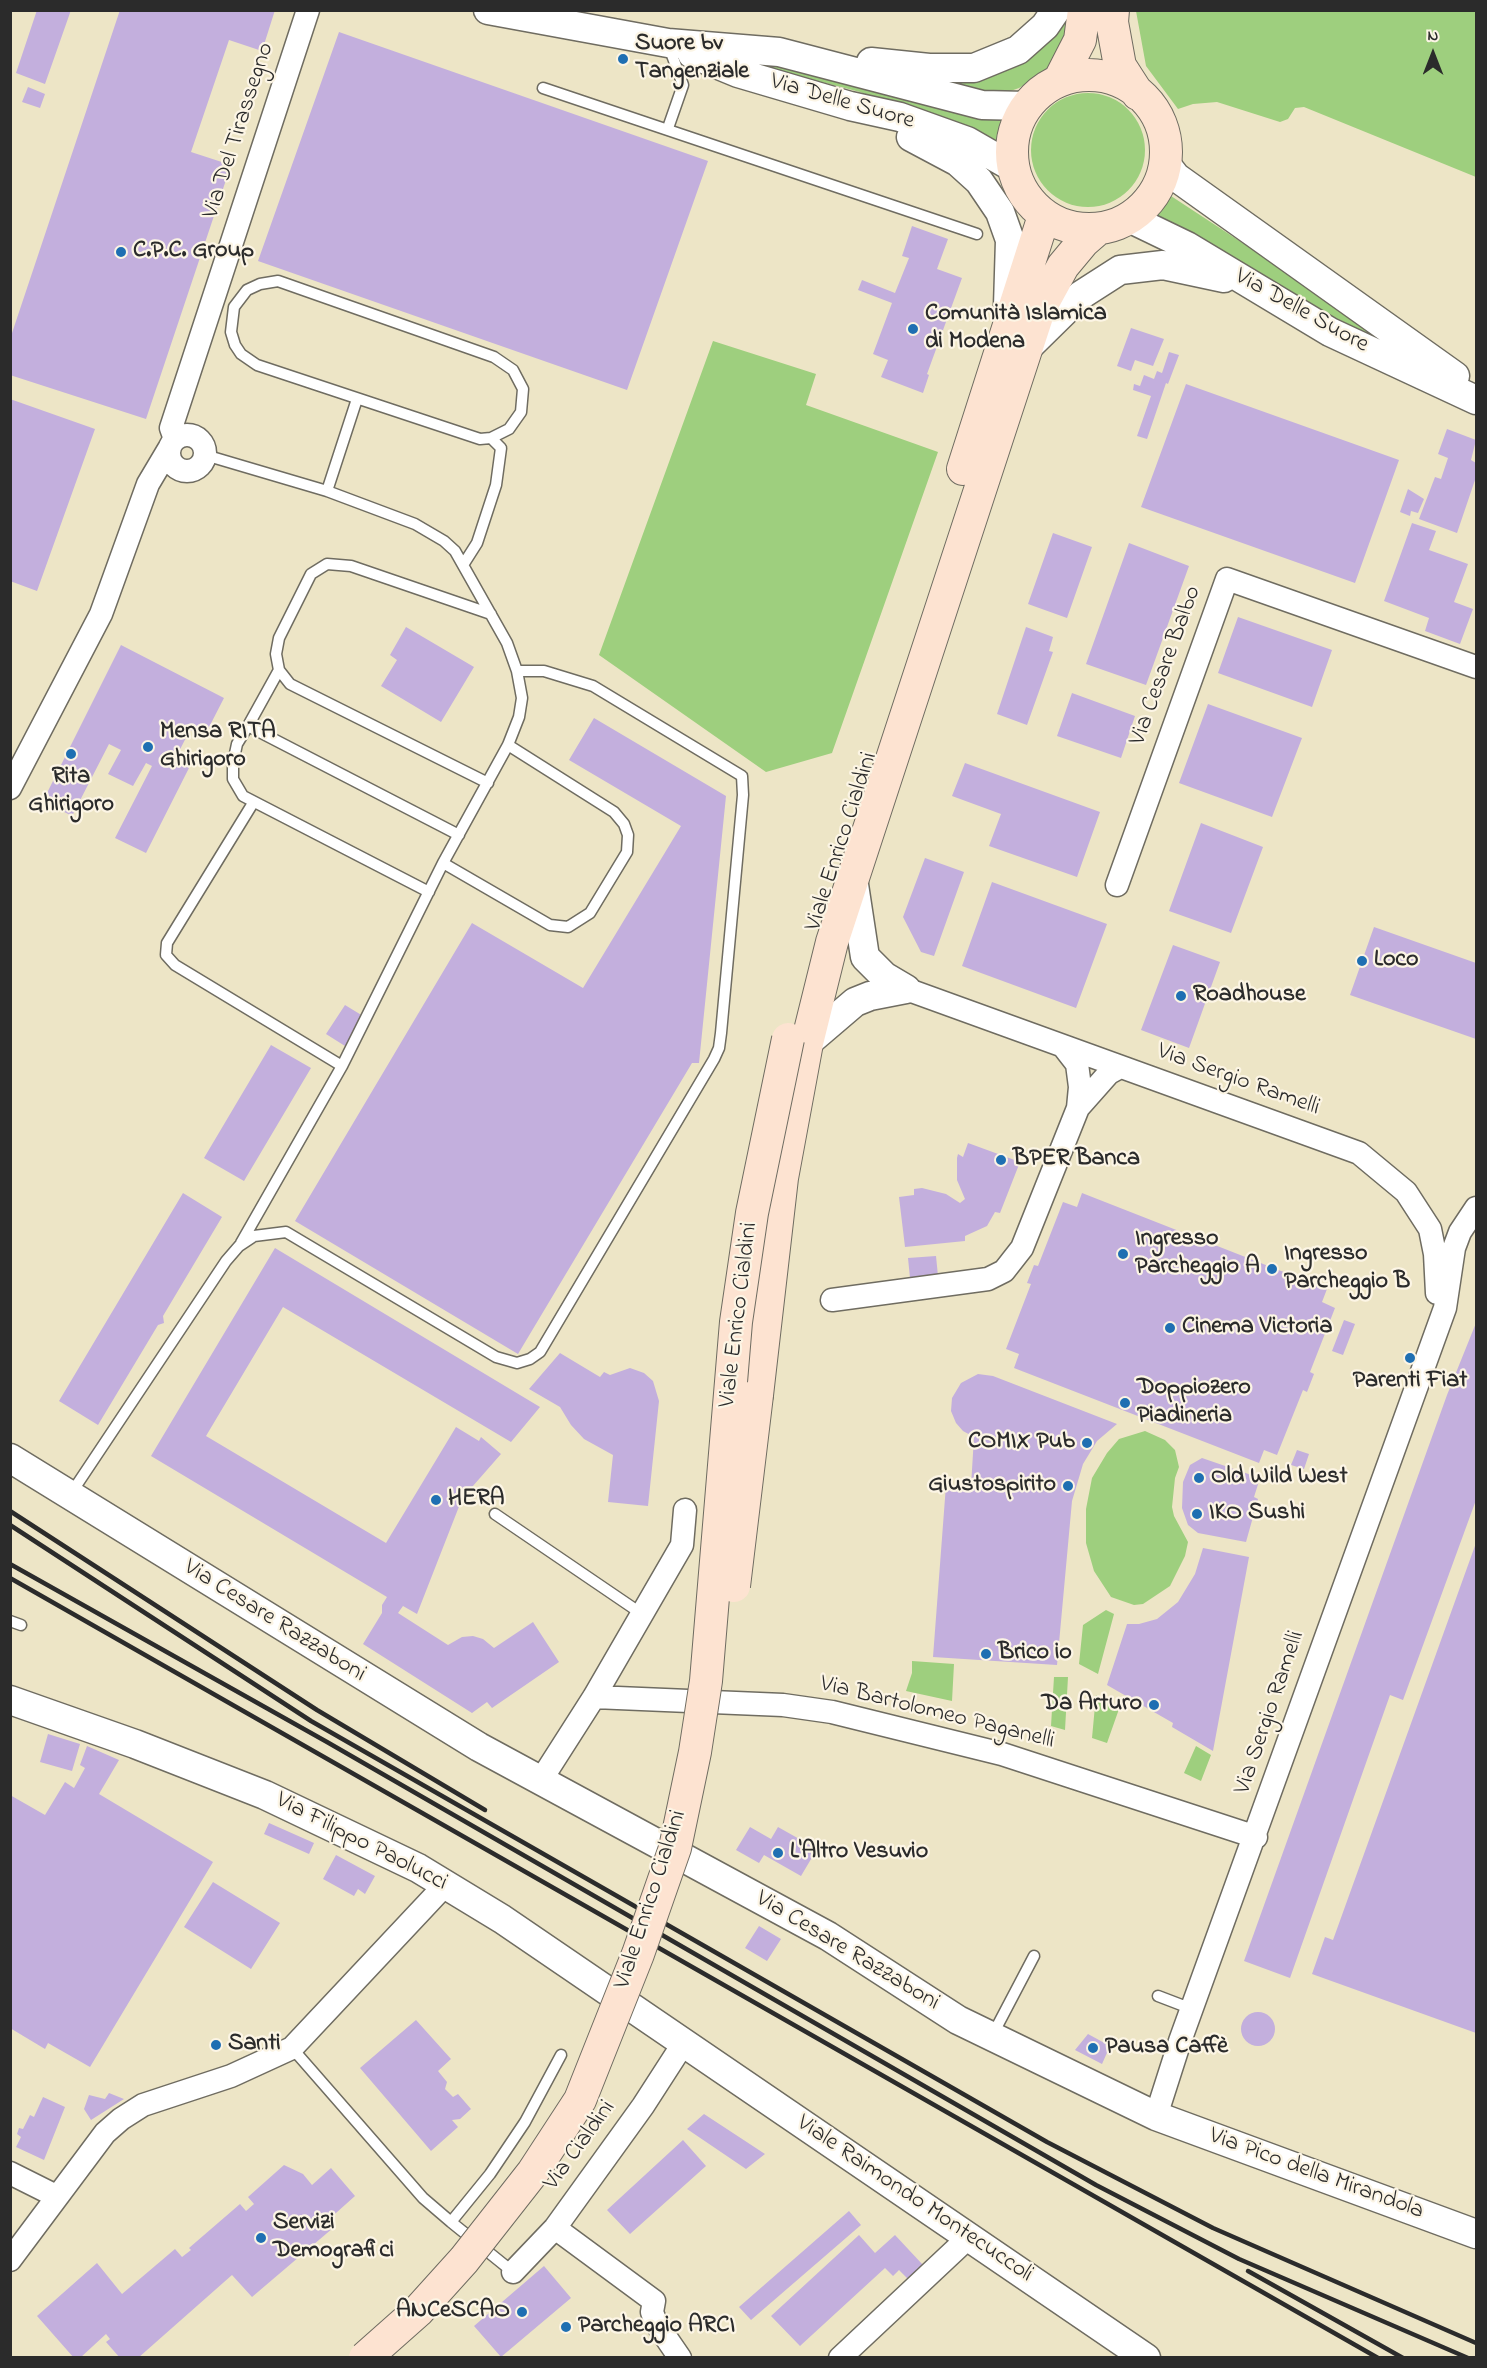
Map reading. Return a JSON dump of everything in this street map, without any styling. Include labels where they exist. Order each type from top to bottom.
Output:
[{"type":"main road","points":[[1059,81],[1080,40],[1084,10]]},
{"type":"main road","points":[[1113,10],[1112,22],[1120,66],[1138,94],[1154,111],[1163,132],[1165,164],[1153,195],[1129,218],[1098,229],[1070,227],[1044,216],[1029,201],[1018,184],[1014,168],[1011,148],[1014,133],[1027,106],[1041,92],[1059,81],[1079,76],[1100,76],[1120,82],[1138,94]]},
{"type":"main road","name":"Viale Enrico Cialdini","points":[[365,2358],[418,2311],[464,2260],[532,2172],[580,2100],[638,1954],[675,1848],[695,1752],[706,1681],[736,1322],[752,1213],[797,1041],[853,878],[1015,342],[1044,216]]},
{"type":"main road","name":"Viale Enrico Cialdini","points":[[396,2358],[480,2271],[546,2186],[597,2110],[658,1959],[692,1858],[715,1762],[724,1696],[797,1041],[813,934],[1015,342],[1039,310],[1063,266],[1083,242],[1098,229]]},
{"type":"street","name":"Via Del Tirassegno","points":[[172,443],[171,428],[308,10]]},
{"type":"street","name":"Via Delle Suore","points":[[488,10],[668,44],[779,52],[982,105],[1027,106]]},
{"type":"street","points":[[779,52],[928,68],[974,68],[1018,50],[1045,26],[1056,10]]},
{"type":"street","name":"Via Delle Suore","points":[[668,44],[738,73],[850,106],[900,117],[967,141],[1014,168]]},
{"type":"street","points":[[850,106],[958,162],[979,181],[1000,212],[1010,240],[1015,342]]},
{"type":"street","name":"Via Delle Suore","points":[[1165,164],[1176,177],[1476,391]]},
{"type":"street","name":"Via Delle Suore","points":[[1129,218],[1186,246],[1330,332],[1476,400]]},
{"type":"street","points":[[1015,342],[1120,270],[1163,266],[1201,272],[1250,285]]},
{"type":"street","points":[[10,788],[101,614],[148,484],[172,443],[186,435],[198,439],[205,455],[196,469],[179,470],[148,484]]},
{"type":"street","points":[[172,443],[170,462],[179,470]]},
{"type":"street","name":"Via Cesare Balbo","points":[[1117,885],[1227,579],[1476,667]]},
{"type":"street","points":[[853,878],[865,957],[884,976],[906,989]]},
{"type":"street","points":[[797,1041],[855,1002],[870,996],[906,989]]},
{"type":"street","name":"Via Sergio Ramelli","points":[[906,989],[1359,1153],[1406,1192],[1430,1230],[1437,1278],[1437,1327]]},
{"type":"street","points":[[832,1300],[988,1279],[1004,1271],[1022,1248],[1078,1108],[1080,1087],[1077,1064],[1063,1046]]},
{"type":"street","points":[[1078,1108],[1109,1073],[1120,1067]]},
{"type":"street","points":[[1430,1230],[1476,1207]]},
{"type":"street","name":"Via Sergio Ramelli","points":[[1156,2116],[1192,2009],[1437,1327],[1450,1286],[1454,1248],[1460,1232],[1476,1207]]},
{"type":"street","name":"Via Cesare Razzaboni","points":[[10,1458],[478,1747],[828,1936],[958,2020],[1156,2116]]},
{"type":"street","points":[[541,1780],[594,1697],[682,1545],[685,1510]]},
{"type":"street","name":"Via Bartolomeo Paganelli","points":[[594,1697],[783,1705],[832,1712],[1002,1754],[1256,1836]]},
{"type":"street","name":"Via Filippo Paolucci","points":[[10,1700],[135,1744],[265,1795],[380,1849],[446,1884],[502,1919],[683,2043]]},
{"type":"street","points":[[10,2260],[105,2133],[143,2105],[231,2076],[292,2048],[446,1884]]},
{"type":"street","name":"Via Cialdini","points":[[513,2272],[555,2228],[643,2106],[683,2043]]},
{"type":"street","name":"Viale Raimondo Montecuccoli","points":[[683,2043],[1146,2358]]},
{"type":"street","name":"Via Pico della Mirandola","points":[[1156,2116],[1476,2234]]},
{"type":"street","points":[[10,2173],[56,2196]]},
{"type":"street","points":[[555,2228],[654,2301],[652,2312],[656,2324],[680,2358]]},
{"type":"street","points":[[840,2358],[969,2237]]},
{"type":"lane","points":[[668,44],[683,85],[668,128]]},
{"type":"lane","points":[[543,88],[668,128],[977,234]]},
{"type":"lane","points":[[285,283],[494,357],[513,370],[523,389],[521,412],[509,429],[491,438],[465,436],[357,399],[257,365],[241,354],[231,332],[234,307],[247,290],[260,284],[285,283]]},
{"type":"lane","points":[[327,491],[357,399]]},
{"type":"lane","points":[[464,565],[477,543],[496,485],[501,448],[491,438]]},
{"type":"lane","points":[[70,1495],[220,1270],[239,1246],[342,1066],[429,892],[507,745],[519,717],[522,698],[517,670],[507,643],[455,550],[432,532],[327,491],[205,455]]},
{"type":"lane","points":[[488,783],[290,684],[279,670],[276,654],[279,638],[311,574],[327,564],[351,566],[491,614]]},
{"type":"lane","points":[[279,670],[234,752],[233,771],[236,788],[253,802],[429,892]]},
{"type":"lane","points":[[239,1246],[254,1236],[286,1232],[496,1357],[518,1363],[530,1359],[540,1352],[714,1059],[719,1048],[721,1033],[743,795],[742,776],[593,686],[544,671],[517,670]]},
{"type":"lane","points":[[248,726],[459,835]]},
{"type":"lane","points":[[444,863],[550,925],[568,927],[590,913],[627,852],[628,835],[624,824],[614,812],[507,745]]},
{"type":"lane","points":[[253,802],[167,943],[166,955],[175,965],[342,1066]]},
{"type":"lane","points":[[495,1514],[642,1614]]},
{"type":"lane","points":[[992,2037],[1034,1956]]},
{"type":"lane","points":[[1158,1996],[1192,2009]]},
{"type":"lane","points":[[292,2048],[423,2198],[513,2272]]},
{"type":"lane","points":[[451,2222],[490,2174],[519,2131],[561,2055]]},
{"type":"green space","points":[[1069,11],[1066,39],[1053,62],[1040,75],[1019,88],[1002,94],[985,95],[934,79]]},
{"type":"green space","points":[[1136,11],[1476,11],[1476,177],[1304,107],[1295,108],[1288,119],[1280,122],[1217,102],[1193,104],[1178,109],[1146,66]]},
{"type":"green space","points":[[739,55],[1005,116],[997,144],[860,92],[737,60]]},
{"type":"green space","points":[[1088,93],[1110,97],[1120,102],[1136,118],[1141,128],[1145,150],[1141,172],[1136,182],[1120,198],[1110,203],[1088,207],[1066,203],[1056,198],[1040,182],[1035,172],[1031,150],[1035,128],[1040,118],[1056,102],[1066,97]]},
{"type":"green space","points":[[1171,196],[1398,345],[1394,352],[1179,229],[1153,221]]},
{"type":"green space","points":[[713,341],[816,374],[806,405],[938,452],[832,753],[766,772],[599,655]]},
{"type":"green space","points":[[1145,1431],[1165,1440],[1175,1450],[1179,1467],[1175,1478],[1172,1507],[1174,1516],[1188,1542],[1185,1556],[1170,1586],[1143,1604],[1134,1605],[1111,1597],[1094,1571],[1086,1543],[1086,1509],[1092,1478],[1107,1453],[1119,1439]]},
{"type":"green space","points":[[1106,1610],[1114,1614],[1098,1674],[1079,1664],[1083,1625]]},
{"type":"green space","points":[[912,1661],[954,1664],[952,1701],[906,1691],[912,1673]]},
{"type":"green space","points":[[1054,1677],[1068,1677],[1065,1730],[1051,1726]]},
{"type":"green space","points":[[1096,1695],[1119,1709],[1107,1743],[1092,1738]]},
{"type":"green space","points":[[1196,1746],[1211,1755],[1201,1781],[1184,1773]]},
{"type":"building","points":[[37,10],[71,10],[45,84],[16,73]]},
{"type":"building","name":"C.P.C. Group","points":[[120,10],[275,10],[262,51],[229,40],[191,152],[231,165],[146,419],[10,375],[10,339]]},
{"type":"building","points":[[339,32],[708,161],[627,390],[258,261]]},
{"type":"building","points":[[28,87],[45,94],[40,108],[22,102]]},
{"type":"building","name":"Comunità Islamica di Modena","points":[[912,226],[948,239],[937,269],[962,278],[927,374],[929,375],[923,393],[881,377],[888,360],[873,354],[892,303],[858,290],[862,280],[895,293],[909,258],[902,256]]},
{"type":"building","points":[[1131,328],[1164,339],[1153,366],[1135,360],[1131,371],[1117,366]]},
{"type":"building","points":[[1169,352],[1179,355],[1168,384],[1166,383],[1147,439],[1137,436],[1151,396],[1133,390],[1134,384],[1140,386],[1144,375],[1154,379],[1157,371],[1162,373]]},
{"type":"building","points":[[1186,384],[1399,460],[1355,583],[1141,507]]},
{"type":"building","points":[[10,399],[95,429],[37,591],[10,581]]},
{"type":"building","points":[[1447,429],[1476,440],[1471,460],[1476,463],[1476,477],[1457,533],[1419,519],[1435,477],[1441,479],[1448,458],[1438,454]]},
{"type":"building","points":[[1408,489],[1424,499],[1418,513],[1411,511],[1410,516],[1400,512]]},
{"type":"building","points":[[1412,523],[1436,531],[1429,550],[1468,564],[1454,602],[1473,609],[1460,644],[1425,631],[1429,618],[1384,601]]},
{"type":"building","points":[[1053,533],[1092,547],[1067,618],[1028,604]]},
{"type":"building","points":[[1129,543],[1189,566],[1146,685],[1086,664]]},
{"type":"building","points":[[1238,617],[1332,650],[1312,707],[1218,673]]},
{"type":"building","points":[[406,627],[474,667],[441,722],[381,686],[397,660],[390,655]]},
{"type":"building","points":[[1026,627],[1053,637],[1049,651],[1053,652],[1027,725],[997,714]]},
{"type":"building","name":"Mensa RITA Ghirigoro","points":[[121,645],[224,698],[204,737],[190,730],[174,761],[189,768],[146,853],[115,838],[152,766],[146,763],[133,786],[108,774],[121,750],[109,744],[72,816],[43,801]]},
{"type":"building","points":[[1072,693],[1135,716],[1121,758],[1057,736]]},
{"type":"building","points":[[1208,704],[1302,738],[1272,817],[1179,783]]},
{"type":"building","points":[[594,718],[726,796],[699,1063],[692,1063],[518,1354],[295,1221],[472,923],[583,988],[681,826],[569,760]]},
{"type":"building","points":[[965,763],[1100,812],[1077,877],[989,846],[1001,814],[952,796]]},
{"type":"building","points":[[1201,823],[1263,847],[1231,933],[1169,911]]},
{"type":"building","points":[[925,858],[964,872],[934,956],[921,952],[903,917]]},
{"type":"building","points":[[992,882],[1107,924],[1076,1008],[962,966]]},
{"type":"building","points":[[1374,927],[1476,963],[1476,1039],[1350,995]]},
{"type":"building","name":"Roadhouse","points":[[1173,945],[1220,962],[1189,1048],[1141,1030]]},
{"type":"building","points":[[345,1005],[363,1016],[345,1046],[326,1034]]},
{"type":"building","points":[[271,1045],[311,1068],[244,1181],[204,1158]]},
{"type":"building","points":[[968,1143],[1020,1162],[1000,1213],[995,1212],[987,1226],[965,1236],[965,1241],[905,1247],[899,1197],[914,1195],[914,1189],[922,1188],[946,1194],[960,1203],[965,1199],[957,1180],[957,1158],[958,1154],[963,1157]]},
{"type":"building","points":[[183,1193],[222,1217],[163,1316],[164,1323],[158,1325],[98,1425],[59,1401]]},
{"type":"building","name":"Cinema Victoria","points":[[1082,1193],[1327,1289],[1322,1302],[1335,1308],[1310,1372],[1314,1374],[1307,1392],[1303,1390],[1277,1455],[1264,1450],[1259,1463],[1014,1368],[1019,1354],[1006,1349],[1031,1284],[1027,1283],[1034,1265],[1038,1266],[1063,1202],[1077,1207]]},
{"type":"building","points":[[275,1248],[540,1407],[511,1442],[283,1307],[206,1436],[386,1543],[456,1427],[479,1441],[481,1437],[501,1454],[458,1503],[460,1504],[417,1614],[403,1606],[398,1613],[448,1645],[462,1637],[473,1636],[483,1639],[494,1648],[533,1622],[559,1662],[492,1708],[487,1702],[472,1713],[363,1644],[382,1613],[382,1605],[387,1597],[151,1456]]},
{"type":"building","points":[[936,1256],[938,1276],[910,1278],[908,1258]]},
{"type":"building","points":[[1344,1320],[1355,1324],[1343,1355],[1332,1351]]},
{"type":"building","points":[[1476,1323],[1476,1500],[1403,1700],[1390,1695],[1290,1978],[1244,1961],[1447,1395]]},
{"type":"building","points":[[560,1353],[600,1377],[604,1372],[610,1375],[630,1368],[644,1373],[653,1381],[659,1401],[648,1506],[608,1502],[613,1455],[584,1439],[571,1425],[560,1407],[529,1389]]},
{"type":"building","points":[[978,1374],[993,1376],[1117,1424],[1097,1441],[1083,1464],[1072,1501],[1057,1665],[933,1657],[946,1485],[971,1486],[974,1437],[963,1431],[956,1423],[951,1411],[952,1398],[961,1383]]},
{"type":"building","points":[[1297,1450],[1309,1454],[1304,1469],[1291,1465]]},
{"type":"building","points":[[1202,1458],[1260,1478],[1254,1497],[1258,1499],[1246,1542],[1198,1533],[1188,1525],[1182,1508],[1183,1482],[1190,1465]]},
{"type":"building","points":[[1476,1543],[1476,2033],[1312,1974],[1325,1937],[1333,1940]]},
{"type":"building","points":[[1203,1548],[1249,1557],[1213,1751],[1172,1727],[1173,1723],[1107,1685],[1127,1624],[1139,1624],[1157,1619],[1178,1602],[1195,1574]]},
{"type":"building","points":[[48,1734],[80,1744],[72,1771],[40,1762]]},
{"type":"building","points":[[87,1746],[119,1760],[99,1794],[213,1862],[90,2067],[48,2043],[45,2049],[10,2028],[10,1795],[45,1815],[65,1782],[74,1788],[85,1768],[80,1765]]},
{"type":"building","points":[[269,1823],[314,1843],[309,1854],[264,1834]]},
{"type":"building","name":"L'Altro Vesuvio","points":[[750,1827],[771,1839],[778,1827],[817,1849],[801,1876],[764,1855],[759,1863],[736,1850]]},
{"type":"building","points":[[336,1855],[375,1876],[365,1894],[358,1889],[354,1896],[323,1879]]},
{"type":"building","points":[[213,1882],[280,1923],[251,1969],[184,1927]]},
{"type":"building","points":[[759,1926],[781,1939],[767,1961],[745,1948]]},
{"type":"building","points":[[1258,2012],[1270,2017],[1275,2029],[1270,2041],[1258,2046],[1246,2041],[1241,2029],[1246,2017]]},
{"type":"building","points":[[416,2020],[451,2059],[438,2071],[447,2082],[445,2089],[453,2097],[458,2094],[471,2109],[460,2119],[452,2120],[458,2127],[431,2151],[360,2068]]},
{"type":"building","name":"Pausa Caffè","points":[[1088,2034],[1110,2046],[1102,2064],[1075,2050]]},
{"type":"building","points":[[109,2093],[124,2099],[91,2120],[84,2109],[89,2095],[105,2099]]},
{"type":"building","points":[[43,2097],[65,2107],[44,2160],[16,2147],[21,2137],[17,2134],[19,2128],[23,2129],[30,2115],[34,2117]]},
{"type":"building","points":[[704,2114],[765,2154],[746,2169],[687,2129]]},
{"type":"building","points":[[683,2140],[706,2166],[630,2234],[607,2210]]},
{"type":"building","points":[[284,2165],[303,2174],[312,2185],[331,2168],[355,2196],[327,2221],[333,2228],[252,2297],[232,2275],[138,2358],[120,2358],[106,2342],[110,2339],[106,2334],[80,2358],[74,2358],[37,2316],[97,2263],[122,2294],[175,2249],[182,2257],[191,2250],[189,2248],[240,2204],[246,2211],[254,2204],[248,2197]]},
{"type":"building","points":[[849,2211],[861,2225],[751,2320],[739,2307]]},
{"type":"building","points":[[859,2235],[875,2253],[895,2235],[923,2265],[908,2279],[899,2270],[893,2276],[885,2268],[800,2346],[771,2316]]},
{"type":"building","name":"ANCeSCAO","points":[[544,2266],[571,2298],[501,2357],[474,2326]]},
{"type":"railway","points":[[10,1511],[317,1710],[485,1810]]},
{"type":"railway","points":[[10,1525],[311,1721],[1047,2142],[1213,2228],[1476,2343]]},
{"type":"railway","points":[[10,1564],[327,1742],[1096,2185],[1239,2259],[1468,2358]]},
{"type":"railway","points":[[10,1578],[1378,2358]]},
{"type":"railway","points":[[1248,2271],[1403,2358]]},
{"type":"place","name":"Suore bv Tangenziale","points":[[623,59]]},
{"type":"place","name":"C.P.C. Group","points":[[121,252]]},
{"type":"place","name":"Comunità Islamica di Modena","points":[[913,329]]},
{"type":"place","name":"Mensa RITA Ghirigoro","points":[[148,747]]},
{"type":"place","name":"Rita Ghirigoro","points":[[71,754]]},
{"type":"place","name":"Loco","points":[[1362,961]]},
{"type":"place","name":"Roadhouse","points":[[1181,996]]},
{"type":"place","name":"BPER Banca","points":[[1001,1160]]},
{"type":"place","name":"Ingresso Parcheggio A","points":[[1123,1254]]},
{"type":"place","name":"Ingresso Parcheggio B","points":[[1272,1269]]},
{"type":"place","name":"Cinema Victoria","points":[[1170,1328]]},
{"type":"place","name":"Parenti Fiat","points":[[1410,1358]]},
{"type":"place","name":"Doppiozero Piadineria","points":[[1125,1403]]},
{"type":"place","name":"COMIX Pub","points":[[1087,1443]]},
{"type":"place","name":"Old Wild West","points":[[1199,1478]]},
{"type":"place","name":"Giustospirito","points":[[1068,1486]]},
{"type":"place","name":"HERA","points":[[436,1500]]},
{"type":"place","name":"IKO Sushi","points":[[1197,1514]]},
{"type":"place","name":"Brico io","points":[[986,1654]]},
{"type":"place","name":"Da Arturo","points":[[1154,1705]]},
{"type":"place","name":"L'Altro Vesuvio","points":[[778,1853]]},
{"type":"place","name":"Santi","points":[[216,2045]]},
{"type":"place","name":"Pausa Caffè","points":[[1093,2048]]},
{"type":"place","name":"Servizi Demografici","points":[[261,2238]]},
{"type":"place","name":"ANCeSCAO","points":[[522,2312]]},
{"type":"place","name":"Parcheggio ARCI","points":[[566,2327]]}]
